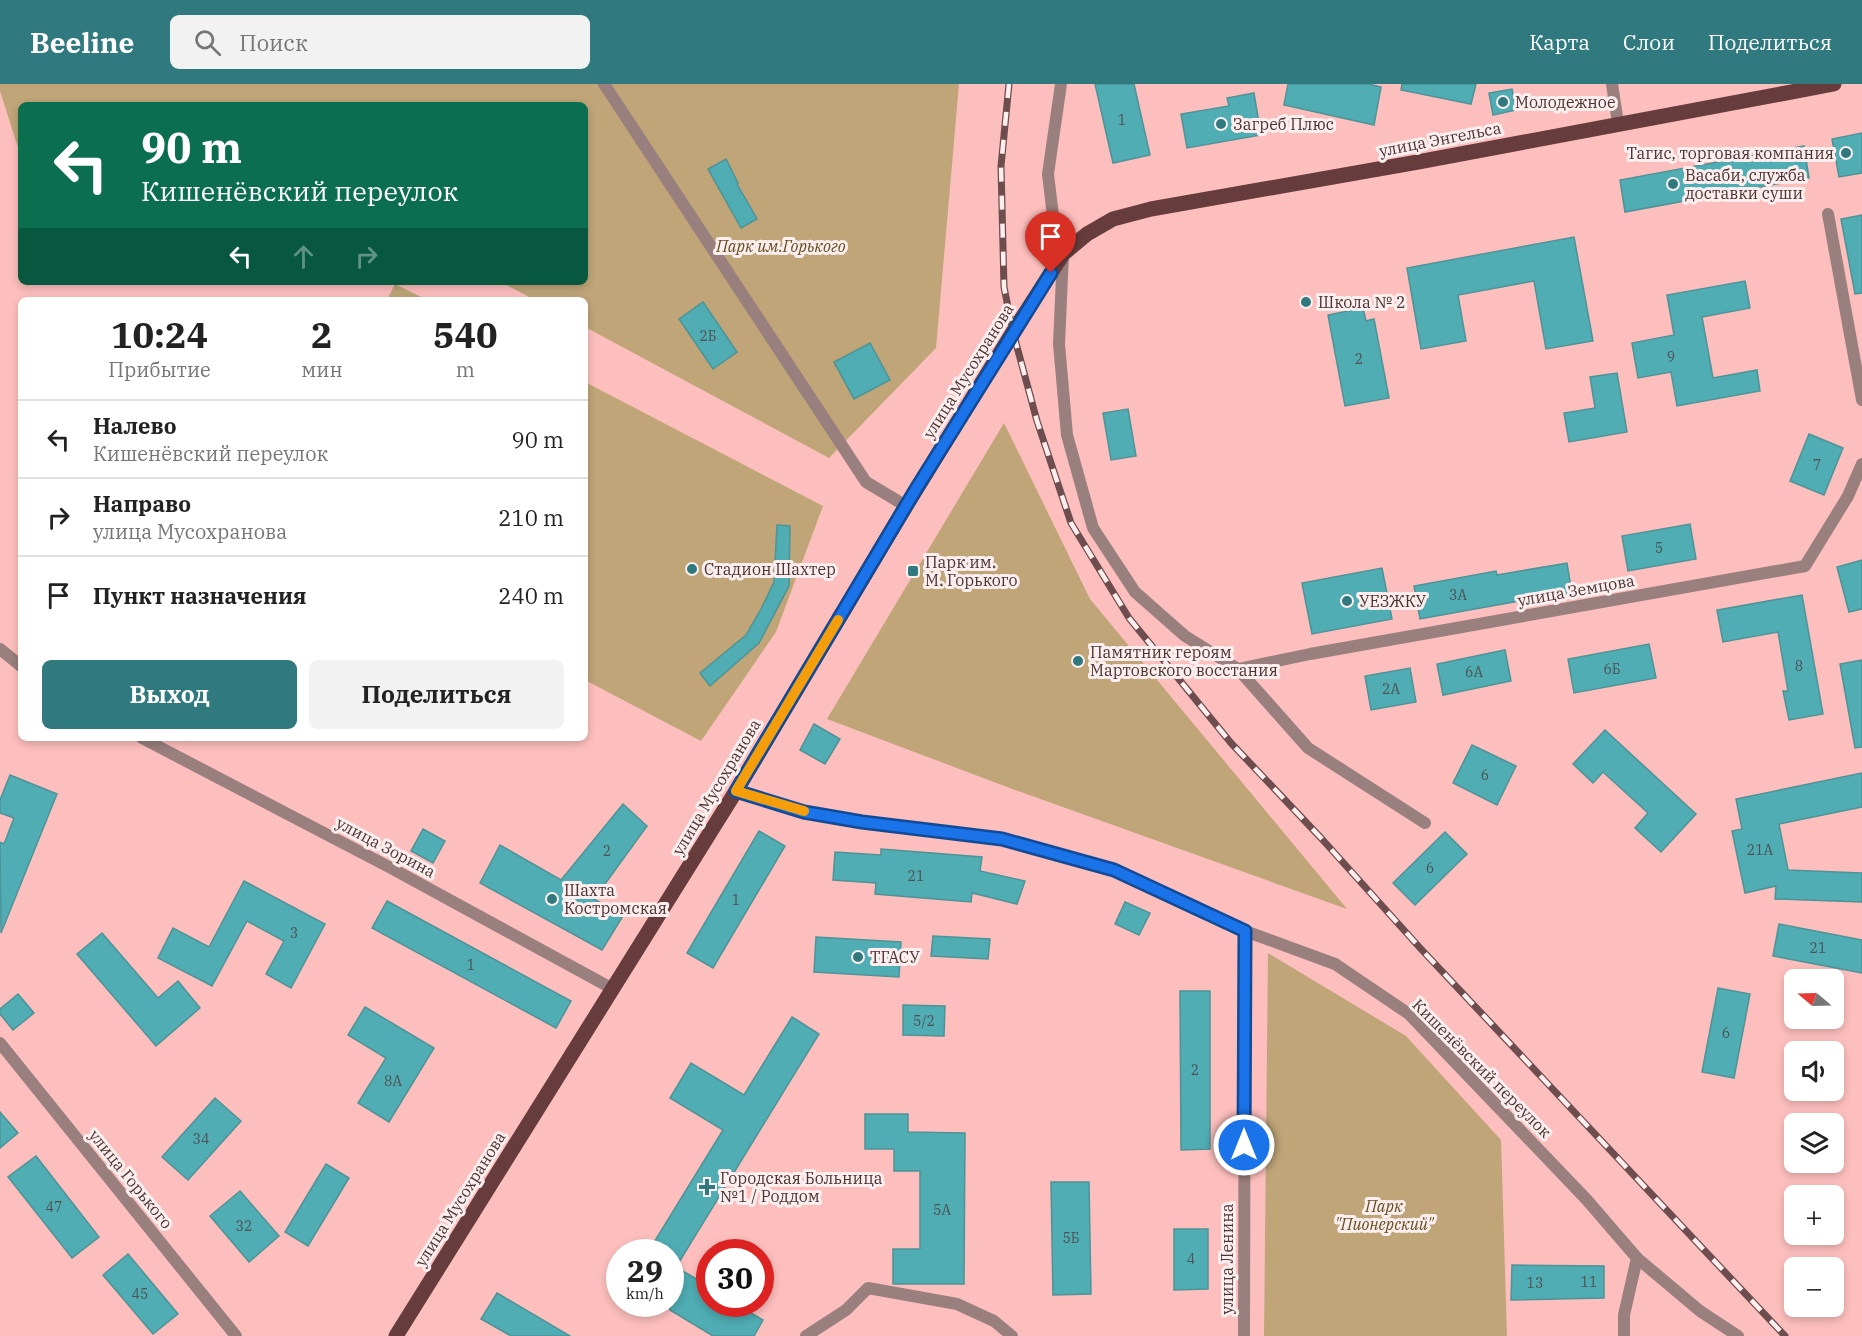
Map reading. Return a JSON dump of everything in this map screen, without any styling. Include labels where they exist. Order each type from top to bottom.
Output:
[{"type":"main road","name":"улица Энгельса","points":[[1064,254],[1087,234],[1113,219],[1151,209],[1418,162],[1834,84]]},
{"type":"main road","name":"улица Мусохранова","points":[[396,1336],[614,989],[736,791],[906,506],[1064,254]]},
{"type":"street","points":[[604,84],[866,482],[906,506]]},
{"type":"street","points":[[1061,84],[1048,174],[1053,216],[1064,254],[1059,344],[1067,435],[1093,528],[1135,592],[1185,636],[1238,669],[1308,748],[1425,823]]},
{"type":"street","points":[[1612,84],[1618,123]]},
{"type":"street","points":[[1828,214],[1862,400]]},
{"type":"street","name":"улица Земцова","points":[[1238,669],[1310,654],[1805,566],[1848,496],[1862,464]]},
{"type":"street","points":[[0,648],[18,663]]},
{"type":"street","name":"улица Зорина","points":[[148,741],[391,868],[614,989]]},
{"type":"street","name":"Кишенёвский переулок","points":[[736,791],[804,812],[862,822],[1002,839],[1114,870],[1245,931],[1335,964],[1409,1014],[1562,1174],[1637,1258],[1700,1311],[1738,1336]]},
{"type":"street","name":"улица Ленина","points":[[1244,1336],[1245,931]]},
{"type":"street","name":"улица Горького","points":[[0,1043],[236,1336]]},
{"type":"street","points":[[1624,1336],[1624,1315],[1637,1258]]},
{"type":"street","points":[[806,1336],[846,1310],[868,1288],[957,1304],[994,1321],[1012,1336]]},
{"type":"green space","name":"Парк им.Горького","points":[[0,84],[959,84],[936,348],[829,458],[588,329],[588,297],[529,297],[507,285],[588,285],[588,102],[18,102],[18,148],[0,91]]},
{"type":"green space","points":[[394,285],[397,285],[421,297],[388,297]]},
{"type":"green space","name":"Стадион Шахтер","points":[[588,384],[823,506],[776,632],[701,741],[588,682]]},
{"type":"green space","points":[[1004,423],[1090,599],[1347,909],[1015,790],[827,719]]},
{"type":"green space","name":"Парк \"Пионерский\"","points":[[1268,953],[1406,1036],[1501,1140],[1507,1336],[1264,1336]]},
{"type":"building","points":[[1095,84],[1134,84],[1150,155],[1113,163]]},
{"type":"building","points":[[1288,84],[1369,84],[1381,87],[1374,125],[1284,105]]},
{"type":"building","points":[[1402,84],[1476,84],[1471,104],[1401,90]]},
{"type":"building","name":"Молодежное","points":[[1512,89],[1516,110],[1493,115],[1489,93]]},
{"type":"building","name":"Загреб Плюс","points":[[1254,93],[1261,135],[1187,148],[1181,114],[1229,106],[1227,98]]},
{"type":"building","points":[[1862,133],[1862,173],[1839,177],[1832,139]]},
{"type":"building","points":[[1804,146],[1809,178],[1625,212],[1620,180]]},
{"type":"building","points":[[726,159],[757,219],[741,228],[708,169]]},
{"type":"building","points":[[1862,215],[1862,293],[1855,294],[1841,219]]},
{"type":"building","points":[[1574,237],[1593,341],[1546,349],[1534,281],[1458,295],[1466,341],[1421,349],[1407,268]]},
{"type":"building","points":[[1745,281],[1750,308],[1702,317],[1713,378],[1757,370],[1760,391],[1677,406],[1671,372],[1638,378],[1632,343],[1674,335],[1667,295]]},
{"type":"building","points":[[703,302],[737,352],[713,369],[679,319]]},
{"type":"building","points":[[1363,308],[1366,321],[1374,319],[1389,398],[1345,406],[1328,315]]},
{"type":"building","points":[[870,343],[890,380],[854,399],[834,362]]},
{"type":"building","points":[[1617,373],[1627,432],[1569,442],[1564,413],[1595,408],[1590,377]]},
{"type":"building","points":[[1128,409],[1136,456],[1111,460],[1103,413]]},
{"type":"building","points":[[1809,434],[1843,448],[1824,495],[1790,481]]},
{"type":"building","points":[[1690,524],[1696,559],[1628,571],[1622,536]]},
{"type":"building","points":[[777,525],[790,526],[789,586],[759,643],[710,686],[700,673],[746,635],[774,582]]},
{"type":"building","points":[[1862,560],[1862,609],[1849,612],[1837,567]]},
{"type":"building","points":[[1567,563],[1572,594],[1420,619],[1414,586],[1496,571],[1497,575]]},
{"type":"building","name":"УЕЗЖКУ","points":[[1382,568],[1392,619],[1312,634],[1302,583]]},
{"type":"building","points":[[1802,595],[1823,714],[1789,720],[1783,691],[1788,691],[1778,632],[1723,642],[1717,610]]},
{"type":"building","points":[[1649,644],[1656,678],[1574,693],[1568,659]]},
{"type":"building","points":[[1505,650],[1511,681],[1443,695],[1437,664]]},
{"type":"building","points":[[1862,660],[1862,747],[1855,748],[1840,664]]},
{"type":"building","points":[[1410,668],[1416,702],[1371,710],[1365,676]]},
{"type":"building","points":[[814,724],[840,739],[825,764],[800,750]]},
{"type":"building","points":[[1605,730],[1696,814],[1661,852],[1635,828],[1648,813],[1603,772],[1593,783],[1573,764]]},
{"type":"building","points":[[1472,745],[1516,766],[1497,805],[1453,783]]},
{"type":"building","points":[[1862,773],[1862,807],[1779,824],[1788,870],[1862,873],[1862,902],[1775,899],[1776,886],[1745,893],[1732,831],[1742,829],[1736,799]]},
{"type":"building","points":[[10,775],[57,794],[1,933],[0,842],[4,844],[14,818],[0,813],[0,800]]},
{"type":"building","name":"Шахта Костромская","points":[[623,804],[647,826],[594,899],[623,916],[602,950],[480,883],[500,845],[561,880]]},
{"type":"building","points":[[423,829],[445,841],[433,863],[411,851]]},
{"type":"building","points":[[759,831],[785,846],[713,968],[687,953]]},
{"type":"building","points":[[1445,832],[1467,854],[1415,905],[1393,883]]},
{"type":"building","points":[[881,849],[982,857],[980,871],[1025,881],[1017,904],[972,893],[971,902],[875,894],[876,883],[833,880],[835,852],[881,855]]},
{"type":"building","points":[[244,881],[325,924],[291,988],[266,974],[284,941],[247,921],[212,986],[158,958],[173,928],[209,947]]},
{"type":"building","points":[[387,901],[571,1001],[556,1028],[372,928]]},
{"type":"building","points":[[1125,902],[1150,913],[1139,935],[1115,924]]},
{"type":"building","points":[[1779,924],[1862,940],[1862,973],[1844,969],[1773,956]]},
{"type":"building","points":[[102,933],[158,998],[178,981],[200,1008],[156,1046],[77,954]]},
{"type":"building","points":[[933,936],[990,939],[988,959],[931,956]]},
{"type":"building","name":"ТГАСУ","points":[[816,937],[901,942],[899,977],[814,972]]},
{"type":"building","points":[[1718,988],[1750,994],[1734,1078],[1702,1072]]},
{"type":"building","points":[[1180,991],[1210,991],[1210,1149],[1181,1150]]},
{"type":"building","points":[[18,994],[34,1013],[13,1030],[0,1014],[0,1009]]},
{"type":"building","points":[[903,1005],[945,1006],[944,1036],[903,1035]]},
{"type":"building","points":[[365,1007],[434,1048],[389,1122],[358,1103],[386,1058],[348,1035]]},
{"type":"building","name":"Городская Больница №1 / Роддом","points":[[792,1017],[819,1034],[684,1254],[684,1239],[656,1239],[723,1130],[670,1098],[691,1063],[744,1095]]},
{"type":"building","points":[[215,1098],[241,1121],[188,1180],[162,1157]]},
{"type":"building","points":[[0,1112],[18,1133],[0,1148]]},
{"type":"building","points":[[865,1114],[908,1114],[908,1132],[965,1133],[964,1284],[893,1284],[893,1249],[920,1249],[920,1171],[894,1171],[894,1149],[865,1149]]},
{"type":"building","points":[[36,1156],[99,1237],[72,1258],[8,1177]]},
{"type":"building","points":[[326,1164],[349,1178],[308,1246],[285,1232]]},
{"type":"building","points":[[1051,1182],[1089,1182],[1091,1294],[1053,1295]]},
{"type":"building","points":[[240,1191],[279,1236],[249,1262],[210,1216]]},
{"type":"building","points":[[1174,1229],[1208,1229],[1208,1289],[1174,1290]]},
{"type":"building","points":[[128,1254],[178,1314],[153,1334],[103,1275]]},
{"type":"building","points":[[1512,1265],[1604,1266],[1604,1298],[1511,1300]]},
{"type":"building","name":"Городская Больница №1 / Роддом","points":[[684,1272],[696,1279],[696,1317],[758,1317],[763,1320],[754,1336],[713,1336],[682,1317],[684,1317]]},
{"type":"building","points":[[497,1293],[570,1336],[511,1336],[481,1319]]},
{"type":"railway","points":[[1009,84],[1001,166],[1004,287],[1013,332],[1037,421],[1071,523],[1129,618],[1231,743],[1785,1336]]},
{"type":"slow traffic","points":[[804,811],[736,791],[838,620]]},
{"type":"place","name":"Молодежное","points":[[1503,102]]},
{"type":"place","name":"Загреб Плюс","points":[[1221,124]]},
{"type":"place","name":"Тагис, торговая компания","points":[[1846,153]]},
{"type":"place","name":"Васаби, служба доставки суши","points":[[1673,184]]},
{"type":"place","name":"Школа № 2","points":[[1306,302]]},
{"type":"place","name":"Стадион Шахтер","points":[[692,569]]},
{"type":"place","name":"Парк им. М. Горького","points":[[913,571]]},
{"type":"place","name":"УЕЗЖКУ","points":[[1347,601]]},
{"type":"place","name":"Памятник героям Мартовского восстания","points":[[1078,661]]},
{"type":"place","name":"Шахта Костромская","points":[[552,899]]},
{"type":"place","name":"ТГАСУ","points":[[858,957]]},
{"type":"place","name":"Городская Больница №1 / Роддом","points":[[707,1187]]},
{"type":"route","points":[[1051,273],[916,489],[736,791],[804,812],[862,822],[1002,839],[1114,870],[1245,931],[1244,1145]]}]
